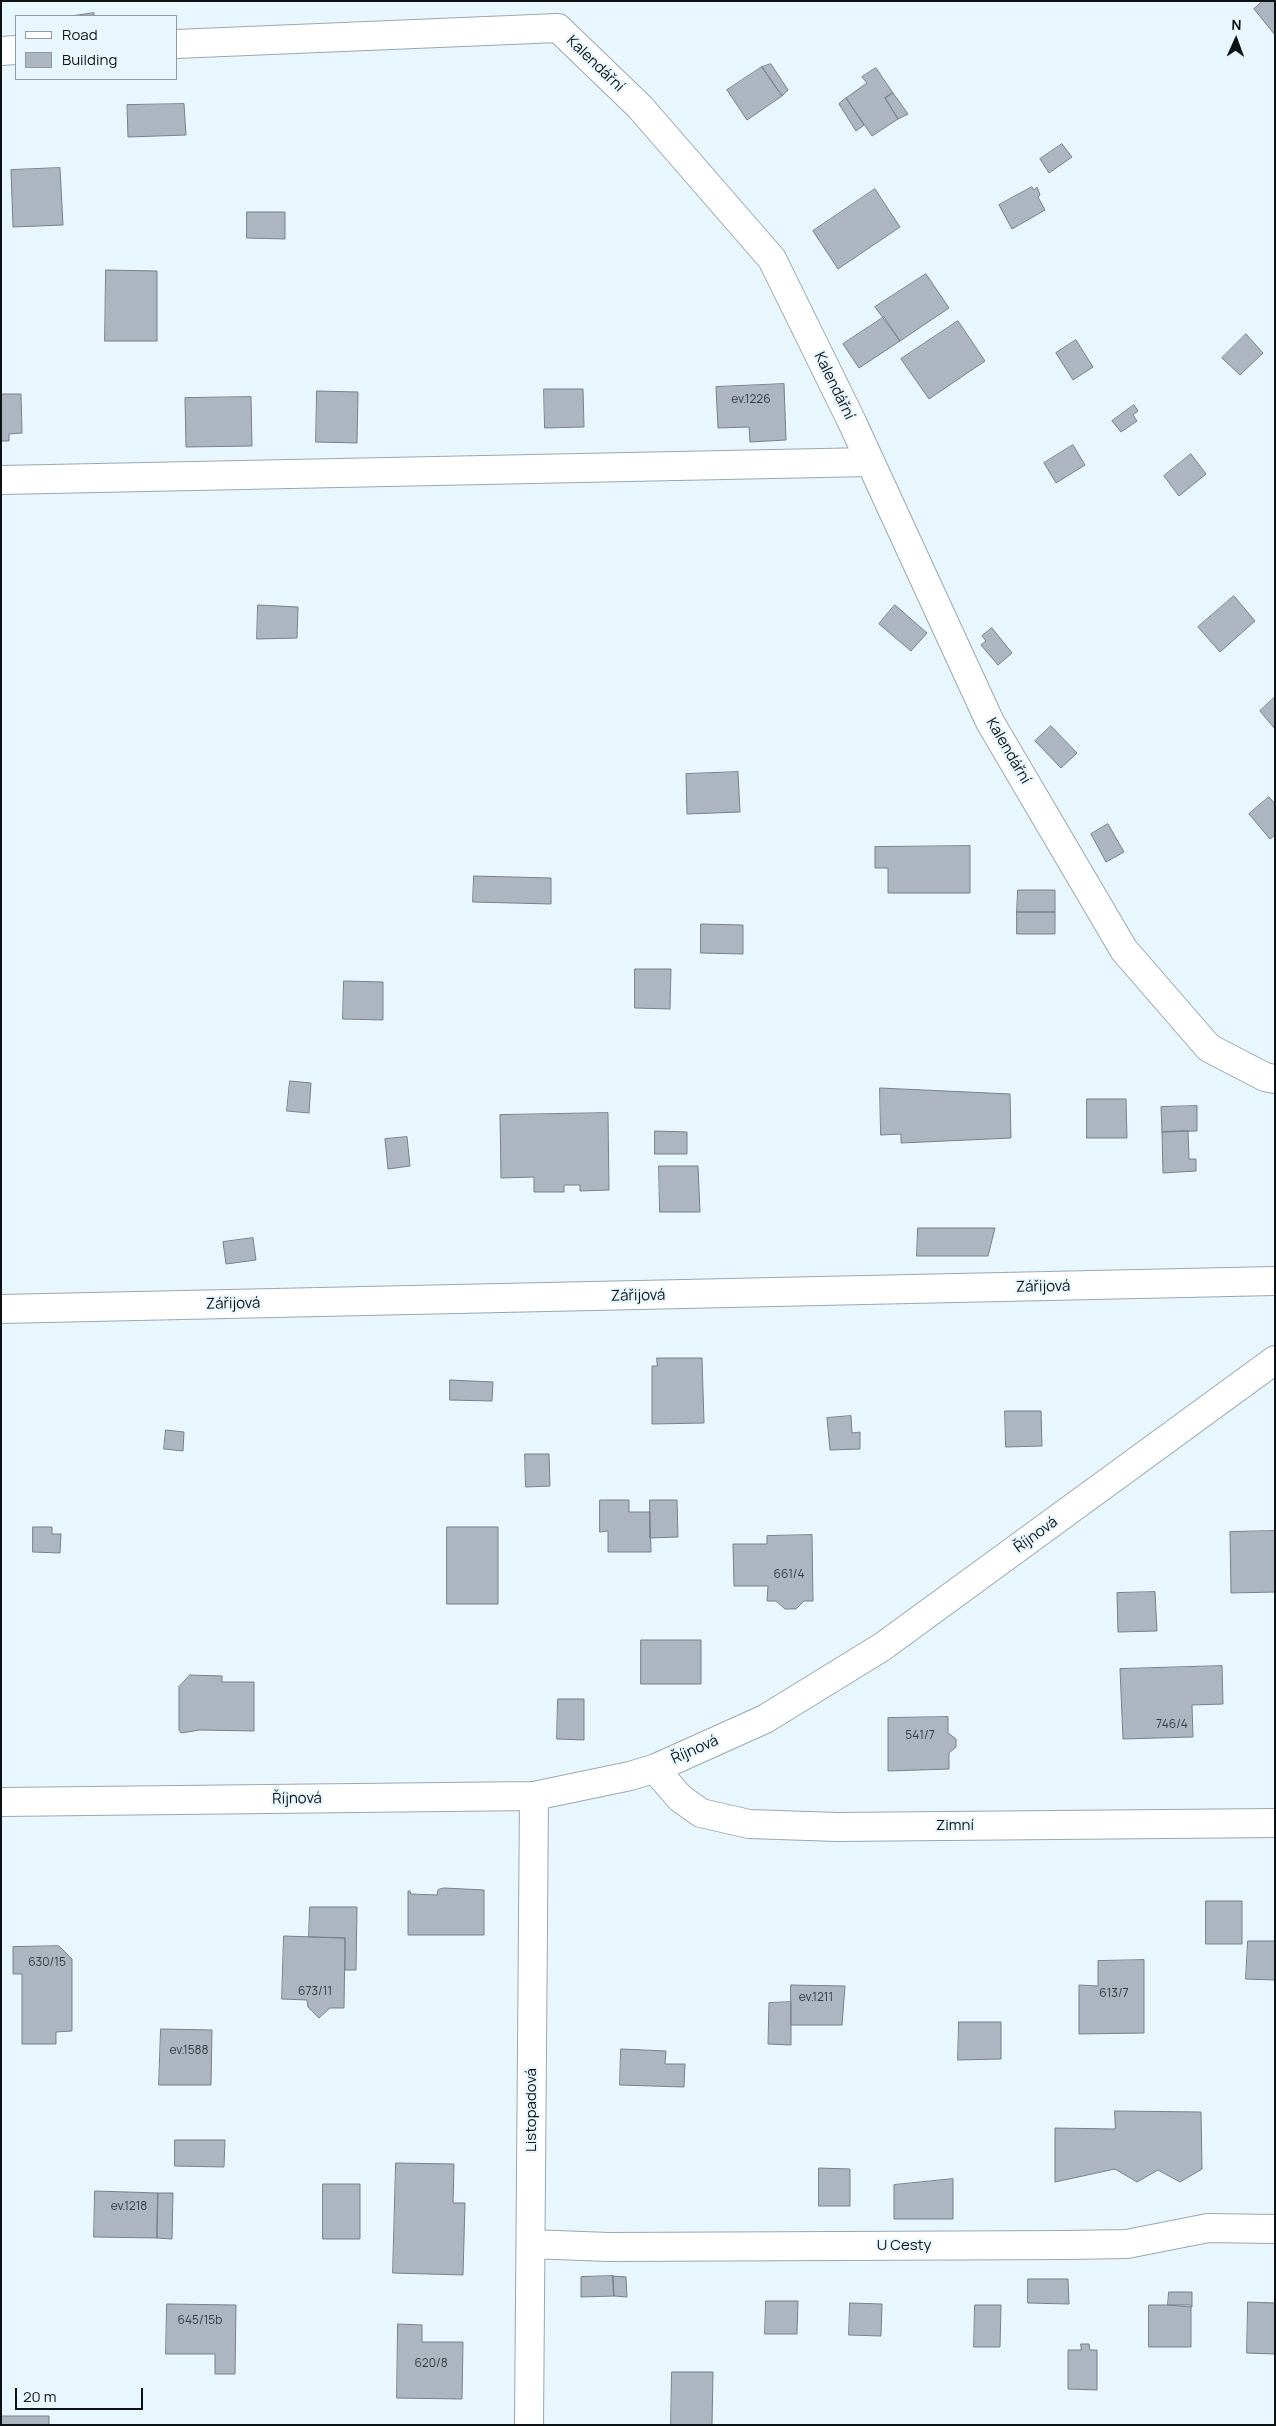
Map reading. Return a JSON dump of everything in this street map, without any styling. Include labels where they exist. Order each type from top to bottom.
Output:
[{"type":"street","name":"Kalendářní","points":[[178,44],[558,28],[640,108],[772,259],[870,462],[990,722],[1124,950],[1209,1048],[1275,1079]]},
{"type":"street","points":[[1,51],[15,50]]},
{"type":"street","points":[[1,480],[870,462]]},
{"type":"street","name":"Zářijová","points":[[1,1310],[1275,1282]]},
{"type":"street","name":"Říjnová","points":[[1,1802],[534,1796],[630,1776],[656,1768],[765,1719],[882,1648],[1275,1360]]},
{"type":"street","name":"Zimní","points":[[656,1768],[680,1798],[701,1813],[749,1824],[847,1827],[1275,1823]]},
{"type":"street","name":"Listopadová","points":[[530,2425],[534,1796]]},
{"type":"street","name":"U Cesty","points":[[531,2244],[608,2247],[1127,2244],[1208,2228],[1275,2229]]},
{"type":"building","points":[[1263,1],[1275,1],[1275,35],[1254,9]]},
{"type":"building","points":[[771,64],[788,90],[782,96],[762,67]]},
{"type":"building","points":[[762,67],[782,96],[747,120],[727,90]]},
{"type":"building","points":[[876,68],[893,93],[885,98],[898,119],[872,136],[846,98],[867,83],[862,77]]},
{"type":"building","points":[[893,93],[908,114],[898,119],[885,98]]},
{"type":"building","points":[[846,98],[864,125],[856,131],[839,104]]},
{"type":"building","points":[[184,104],[186,135],[128,137],[127,105]]},
{"type":"building","points":[[1062,144],[1072,157],[1049,173],[1040,159]]},
{"type":"building","points":[[60,168],[63,225],[13,227],[11,170]]},
{"type":"building","points":[[1032,187],[1034,190],[1037,187],[1040,195],[1038,197],[1045,210],[1012,229],[999,205]]},
{"type":"building","points":[[875,189],[900,227],[838,269],[813,231]]},
{"type":"building","points":[[247,212],[285,212],[285,239],[247,238]]},
{"type":"building","points":[[106,270],[157,271],[157,341],[105,341]]},
{"type":"building","points":[[926,274],[949,308],[900,341],[875,307]]},
{"type":"building","points":[[884,317],[900,341],[859,368],[843,344]]},
{"type":"building","points":[[958,321],[985,361],[929,399],[901,359]]},
{"type":"building","points":[[1246,334],[1263,353],[1240,375],[1222,358]]},
{"type":"building","points":[[1076,340],[1093,367],[1073,380],[1056,353]]},
{"type":"building","points":[[784,384],[786,440],[750,442],[749,427],[718,428],[716,387]]},
{"type":"building","points":[[544,389],[583,389],[584,427],[545,428]]},
{"type":"building","points":[[317,391],[358,392],[357,443],[316,442]]},
{"type":"building","points":[[1,394],[21,394],[22,433],[9,434],[9,441],[1,441]]},
{"type":"building","points":[[251,397],[252,446],[186,447],[185,398]]},
{"type":"building","points":[[1134,405],[1138,411],[1133,415],[1137,421],[1121,432],[1112,421]]},
{"type":"building","points":[[1073,445],[1085,465],[1056,483],[1044,463]]},
{"type":"building","points":[[1191,454],[1206,474],[1179,496],[1164,476]]},
{"type":"building","points":[[1234,596],[1255,621],[1220,652],[1198,627]]},
{"type":"building","points":[[258,605],[298,607],[297,638],[257,639]]},
{"type":"building","points":[[895,605],[927,633],[911,651],[879,624]]},
{"type":"building","points":[[992,628],[1012,653],[998,665],[981,645],[986,641],[982,636]]},
{"type":"building","points":[[1275,699],[1275,729],[1260,711]]},
{"type":"building","points":[[1051,726],[1077,753],[1061,768],[1035,741]]},
{"type":"building","points":[[738,772],[740,812],[687,814],[686,774]]},
{"type":"building","points":[[1269,797],[1275,804],[1275,835],[1270,839],[1249,814]]},
{"type":"building","points":[[1108,824],[1124,852],[1106,862],[1091,834]]},
{"type":"building","points":[[970,846],[970,893],[888,893],[888,868],[875,868],[875,847]]},
{"type":"building","points":[[474,876],[551,878],[551,904],[473,902]]},
{"type":"building","points":[[1018,890],[1055,890],[1055,912],[1017,912]]},
{"type":"building","points":[[1017,912],[1055,912],[1055,934],[1017,934]]},
{"type":"building","points":[[701,924],[743,925],[743,954],[701,953]]},
{"type":"building","points":[[635,969],[671,969],[670,1009],[635,1008]]},
{"type":"building","points":[[344,981],[383,982],[383,1020],[343,1019]]},
{"type":"building","points":[[290,1081],[311,1083],[309,1113],[287,1111]]},
{"type":"building","points":[[880,1088],[1010,1094],[1011,1138],[901,1143],[901,1134],[881,1135]]},
{"type":"building","points":[[1087,1099],[1126,1099],[1127,1138],[1087,1138]]},
{"type":"building","points":[[1197,1106],[1197,1131],[1162,1132],[1161,1107]]},
{"type":"building","points":[[608,1113],[609,1190],[580,1191],[580,1185],[564,1185],[564,1192],[534,1192],[534,1177],[501,1178],[500,1115]]},
{"type":"building","points":[[655,1131],[687,1132],[687,1154],[655,1154]]},
{"type":"building","points":[[1188,1131],[1189,1159],[1196,1159],[1196,1171],[1163,1173],[1162,1132]]},
{"type":"building","points":[[407,1137],[410,1166],[388,1169],[385,1139]]},
{"type":"building","points":[[659,1166],[698,1166],[700,1212],[660,1212]]},
{"type":"building","points":[[918,1228],[995,1228],[988,1256],[917,1256]]},
{"type":"building","points":[[253,1238],[256,1260],[226,1264],[223,1242]]},
{"type":"building","points":[[657,1358],[702,1358],[704,1423],[652,1424],[652,1366],[657,1366]]},
{"type":"building","points":[[450,1380],[493,1382],[492,1401],[450,1400]]},
{"type":"building","points":[[1005,1411],[1041,1411],[1042,1446],[1006,1447]]},
{"type":"building","points":[[851,1416],[852,1433],[860,1432],[860,1449],[830,1450],[827,1418]]},
{"type":"building","points":[[166,1430],[184,1432],[183,1451],[164,1449]]},
{"type":"building","points":[[525,1454],[549,1454],[550,1486],[526,1487]]},
{"type":"building","points":[[600,1500],[629,1500],[629,1512],[650,1512],[651,1552],[608,1552],[608,1531],[600,1532]]},
{"type":"building","points":[[650,1500],[677,1500],[678,1537],[650,1538]]},
{"type":"building","points":[[33,1527],[52,1527],[52,1534],[61,1534],[60,1553],[33,1552]]},
{"type":"building","points":[[447,1527],[498,1527],[498,1604],[447,1604]]},
{"type":"building","points":[[1275,1531],[1275,1592],[1231,1593],[1230,1532]]},
{"type":"building","points":[[812,1535],[813,1601],[804,1601],[796,1609],[785,1609],[776,1601],[767,1601],[768,1586],[734,1586],[733,1544],[767,1544],[767,1536]]},
{"type":"building","points":[[1155,1592],[1157,1631],[1118,1632],[1117,1593]]},
{"type":"building","points":[[641,1640],[701,1640],[701,1684],[641,1684]]},
{"type":"building","points":[[1222,1666],[1223,1704],[1192,1705],[1193,1737],[1123,1739],[1120,1669]]},
{"type":"building","points":[[190,1675],[222,1676],[222,1682],[254,1682],[254,1731],[200,1730],[181,1733],[179,1730],[179,1687]]},
{"type":"building","points":[[558,1699],[584,1699],[584,1740],[557,1739]]},
{"type":"building","points":[[948,1717],[948,1733],[956,1739],[956,1747],[949,1753],[949,1769],[888,1771],[888,1718]]},
{"type":"building","points":[[444,1888],[484,1890],[484,1935],[408,1935],[408,1891],[411,1894],[437,1895],[438,1890]]},
{"type":"building","points":[[1206,1901],[1242,1901],[1242,1944],[1206,1944]]},
{"type":"building","points":[[310,1907],[357,1907],[356,1970],[345,1970],[345,1938],[309,1937]]},
{"type":"building","points":[[284,1936],[345,1938],[344,2008],[330,2008],[319,2018],[308,2007],[307,2000],[282,1999]]},
{"type":"building","points":[[1248,1941],[1275,1941],[1275,1980],[1246,1979]]},
{"type":"building","points":[[59,1946],[72,1959],[72,2031],[56,2032],[56,2044],[22,2044],[22,1974],[13,1974],[13,1947]]},
{"type":"building","points":[[1144,1960],[1144,2033],[1079,2034],[1079,1985],[1098,1986],[1098,1961]]},
{"type":"building","points":[[791,1985],[845,1986],[842,2025],[791,2025]]},
{"type":"building","points":[[791,2002],[791,2045],[768,2044],[769,2003]]},
{"type":"building","points":[[959,2022],[1001,2022],[1001,2059],[958,2060]]},
{"type":"building","points":[[161,2029],[212,2030],[211,2085],[159,2085]]},
{"type":"building","points":[[621,2049],[666,2051],[665,2064],[685,2064],[684,2087],[620,2085]]},
{"type":"building","points":[[1115,2111],[1201,2112],[1202,2169],[1180,2182],[1158,2170],[1137,2182],[1115,2169],[1055,2182],[1055,2128],[1115,2129]]},
{"type":"building","points":[[175,2140],[225,2140],[224,2167],[175,2166]]},
{"type":"building","points":[[396,2163],[454,2164],[453,2203],[465,2203],[463,2275],[393,2273]]},
{"type":"building","points":[[819,2168],[850,2169],[850,2206],[819,2206]]},
{"type":"building","points":[[953,2179],[953,2219],[894,2219],[894,2185]]},
{"type":"building","points":[[323,2184],[360,2184],[360,2239],[323,2239]]},
{"type":"building","points":[[95,2191],[158,2193],[157,2238],[94,2237]]},
{"type":"building","points":[[158,2193],[173,2193],[172,2239],[157,2238]]},
{"type":"building","points":[[613,2276],[614,2296],[581,2297],[581,2277]]},
{"type":"building","points":[[613,2276],[626,2277],[627,2297],[614,2296]]},
{"type":"building","points":[[1028,2279],[1068,2279],[1069,2304],[1028,2303]]},
{"type":"building","points":[[1169,2292],[1192,2292],[1192,2307],[1168,2305]]},
{"type":"building","points":[[766,2301],[798,2301],[797,2334],[765,2334]]},
{"type":"building","points":[[1248,2302],[1275,2303],[1275,2354],[1247,2353]]},
{"type":"building","points":[[850,2303],[882,2304],[881,2336],[849,2335]]},
{"type":"building","points":[[167,2304],[236,2305],[235,2374],[215,2374],[215,2354],[166,2354]]},
{"type":"building","points":[[975,2305],[1001,2305],[1000,2347],[974,2347]]},
{"type":"building","points":[[1149,2305],[1191,2305],[1191,2347],[1149,2347]]},
{"type":"building","points":[[398,2324],[422,2325],[422,2342],[463,2342],[462,2399],[397,2398]]},
{"type":"building","points":[[1081,2344],[1089,2344],[1090,2350],[1097,2350],[1097,2390],[1068,2389],[1068,2350],[1081,2350]]},
{"type":"building","points":[[672,2372],[713,2372],[712,2425],[671,2425]]},
{"type":"building","points":[[1,2416],[49,2416],[49,2425],[1,2425]]}]
